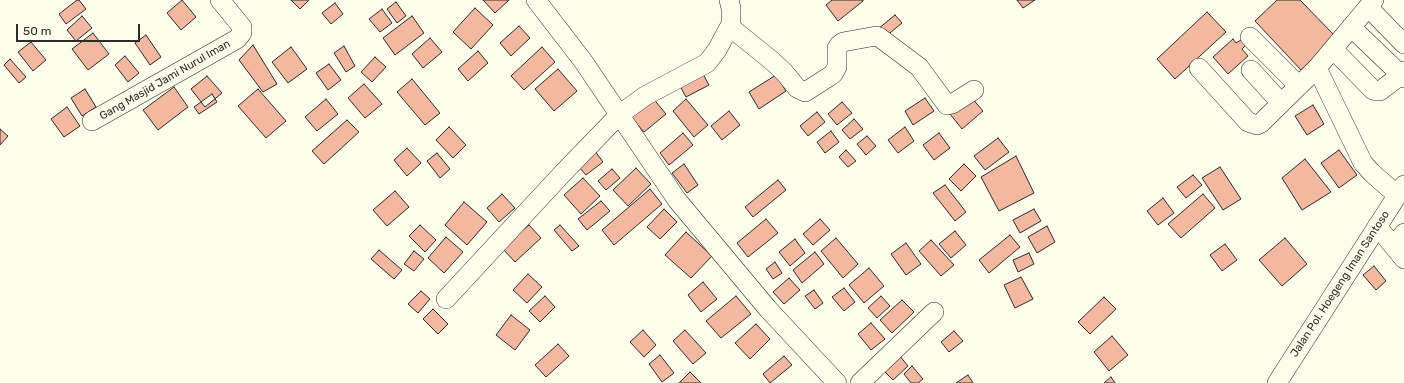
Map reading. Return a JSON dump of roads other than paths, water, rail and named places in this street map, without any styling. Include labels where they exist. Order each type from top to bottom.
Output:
[{"type":"street","name":"Gang Masjid Jami Nurul Iman","points":[[92,121],[237,38],[242,33],[242,27],[220,0]]},
{"type":"street","points":[[536,0],[583,61],[677,200],[768,309],[836,383]]},
{"type":"street","points":[[446,299],[619,115],[644,96],[707,63],[717,50],[730,27],[731,8],[729,0]]},
{"type":"street","points":[[1199,68],[1248,122],[1257,125],[1261,123],[1317,68],[1371,3],[1404,44]]},
{"type":"street","points":[[730,27],[771,60],[784,72],[797,88],[805,92],[833,74],[837,67],[837,48],[839,45],[843,42],[876,36],[919,66],[947,105],[952,104],[974,90]]},
{"type":"street","points":[[1333,49],[1373,90],[1380,91],[1403,75],[1351,27]]},
{"type":"street","points":[[1250,37],[1299,86]]},
{"type":"street","points":[[1317,68],[1363,163],[1372,173],[1401,190]]},
{"type":"street","points":[[1251,70],[1281,103]]},
{"type":"street","name":"Jalan Pol. Hoegeng Iman Santoso","points":[[1279,382],[1401,190]]},
{"type":"street","points":[[1377,226],[1401,246]]},
{"type":"street","points":[[860,383],[934,312]]}]
